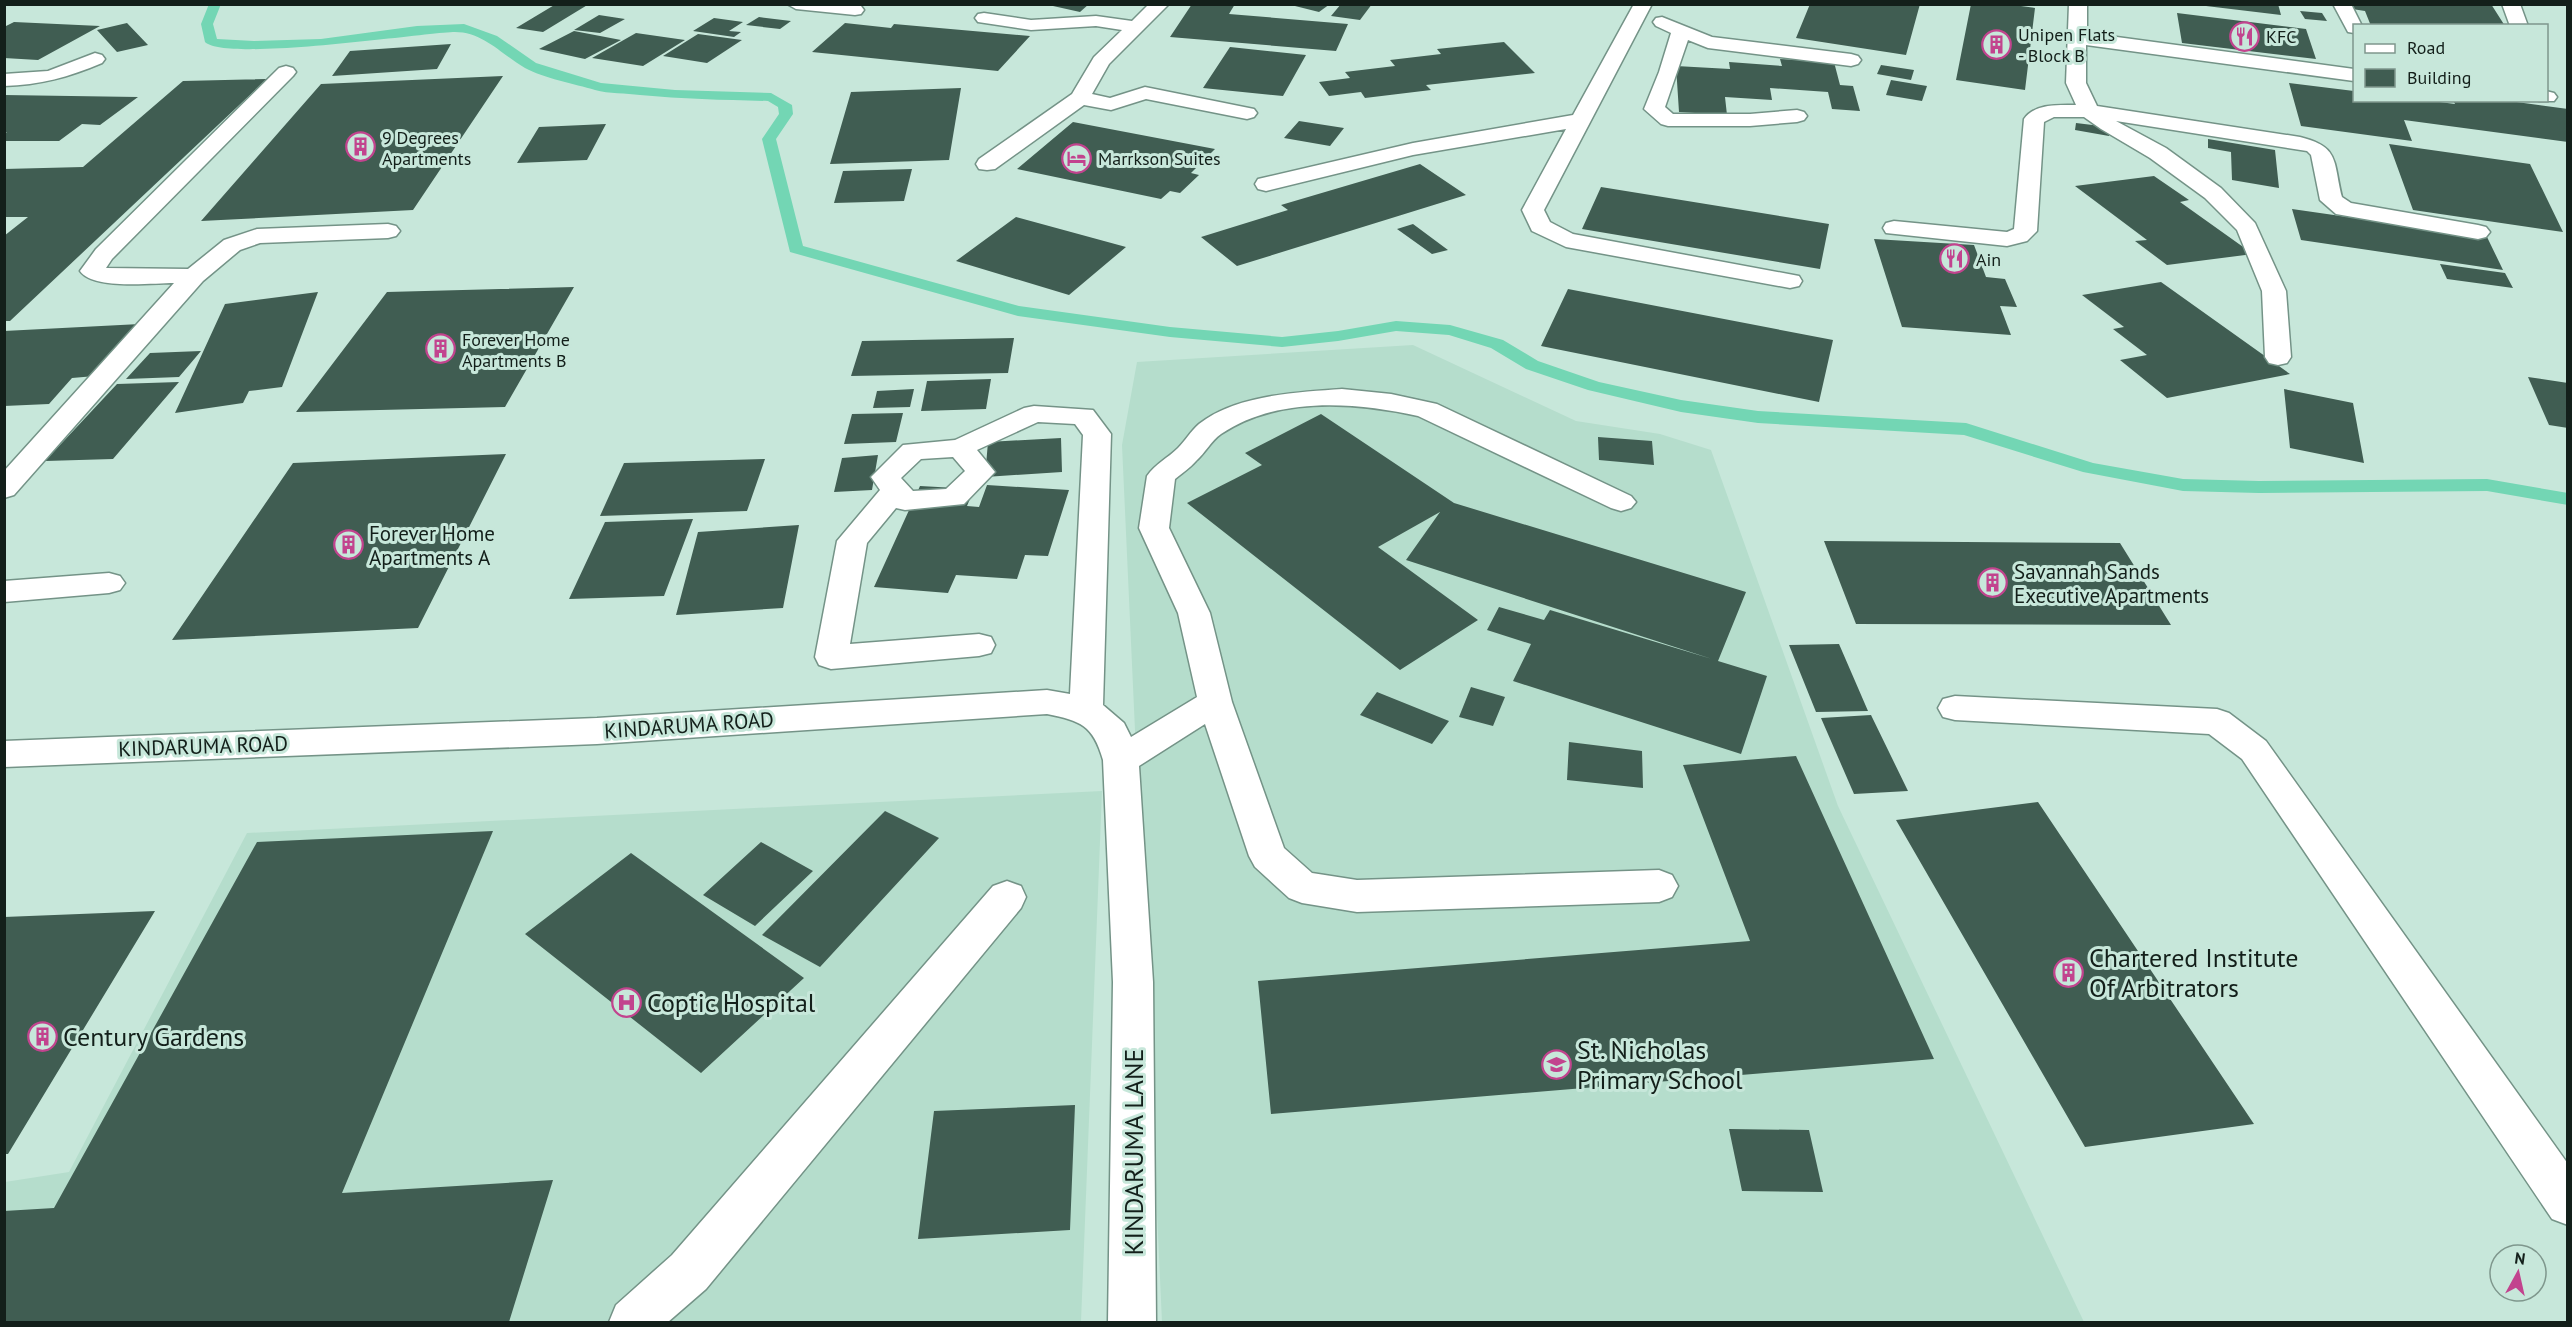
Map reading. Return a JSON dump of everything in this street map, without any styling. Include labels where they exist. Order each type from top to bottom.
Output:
[{"type":"street","points":[[796,4],[855,10]]},
{"type":"street","points":[[987,164],[1080,98],[1101,61],[1160,4]]},
{"type":"street","points":[[2078,4],[2079,38],[2076,83],[2090,111],[2108,125],[2158,153],[2213,193],[2247,228],[2274,291],[2278,357]]},
{"type":"street","points":[[2342,4],[2353,24]]},
{"type":"street","points":[[2511,4],[2518,24]]},
{"type":"street","points":[[1790,281],[1566,240],[1540,226],[1533,210],[1641,7],[1681,32],[1708,42],[1851,60]]},
{"type":"street","points":[[984,18],[1031,25],[1096,21],[1135,27]]},
{"type":"street","points":[[1681,32],[1654,110],[1668,120],[1749,120],[1797,116]]},
{"type":"street","points":[[2079,38],[2353,75]]},
{"type":"street","points":[[4,80],[41,80],[58,76],[95,59]]},
{"type":"street","points":[[2320,71],[2353,63]]},
{"type":"street","points":[[194,276],[103,276],[92,271],[104,254],[286,72]]},
{"type":"street","points":[[1080,98],[1111,104],[1146,93],[1247,113]]},
{"type":"street","points":[[1894,228],[2007,239],[2019,236],[2025,231],[2034,119],[2050,111],[2090,111],[2314,147],[2321,153],[2331,200],[2335,205],[2344,209],[2478,232]]},
{"type":"street","points":[[1266,184],[1413,149],[1581,120]]},
{"type":"street","points":[[4,489],[194,276],[232,245],[257,236],[388,231]]},
{"type":"street","points":[[1621,502],[1427,410],[1342,397],[1292,400],[1236,414],[1209,430],[1187,455],[1161,476],[1154,528],[1194,613],[1215,702],[1268,856],[1302,887],[1357,896],[1659,886]]},
{"type":"street","points":[[960,448],[981,472],[954,498],[905,501],[885,477],[913,451],[960,448],[1034,414],[1083,416],[1097,434],[1086,710]]},
{"type":"street","points":[[896,490],[852,541],[831,657],[979,645]]},
{"type":"street","points":[[4,592],[109,583]]},
{"type":"street","name":"KINDARUMA ROAD","points":[[4,754],[597,731],[1047,702],[1086,710],[1112,732],[1121,760],[1133,982]]},
{"type":"street","points":[[1121,760],[1215,702]]},
{"type":"street","points":[[1955,708],[2217,722],[2254,750],[2568,1203]]},
{"type":"street","points":[[633,1323],[689,1272],[1007,897]]},
{"type":"street","name":"KINDARUMA LANE","points":[[1132,1323],[1133,982]]},
{"type":"shaded area","name":"St. Nicholas Primary School","points":[[1413,345],[1576,421],[1660,434],[1711,450],[1838,806],[2084,1322],[1162,1322],[1122,445],[1137,362]]},
{"type":"shaded area","name":"Coptic Hospital","points":[[1102,791],[1081,1322],[5,1322],[5,1182],[69,1172],[247,833]]},
{"type":"building","points":[[556,4],[589,4],[543,32],[516,28]]},
{"type":"building","points":[[1044,4],[1089,4],[1080,12]]},
{"type":"building","points":[[1192,4],[1235,4],[1229,14],[1348,24],[1336,51],[1170,37]]},
{"type":"building","points":[[1287,4],[1330,4],[1319,12]]},
{"type":"building","points":[[1341,4],[1372,4],[1360,20],[1331,16]]},
{"type":"building","points":[[1810,4],[1920,4],[1906,55],[1796,38]]},
{"type":"building","name":"Unipen Flats - Block B","points":[[1971,4],[2006,4],[2035,8],[2025,90],[1956,80]]},
{"type":"building","points":[[2206,4],[2278,4],[2281,15],[2206,6]]},
{"type":"building","points":[[2320,4],[2491,4],[2504,24],[2370,24],[2365,11]]},
{"type":"building","points":[[2300,11],[2322,13],[2327,21],[2305,19]]},
{"type":"building","name":"KFC","points":[[2177,13],[2306,29],[2316,59],[2182,43]]},
{"type":"building","points":[[599,15],[625,19],[600,33],[574,30]]},
{"type":"building","points":[[759,17],[791,21],[780,29],[746,25]]},
{"type":"building","points":[[714,18],[743,22],[729,31],[741,32],[734,37],[693,31]]},
{"type":"building","points":[[14,22],[100,26],[38,60],[4,58],[4,27]]},
{"type":"building","points":[[127,23],[148,45],[117,52],[97,30]]},
{"type":"building","points":[[845,23],[891,28],[894,24],[1030,36],[998,71],[812,52]]},
{"type":"building","points":[[574,31],[621,40],[585,59],[539,49]]},
{"type":"building","points":[[636,33],[685,40],[643,66],[592,58]]},
{"type":"building","points":[[698,34],[742,40],[707,63],[663,56]]},
{"type":"building","points":[[1504,42],[1535,73],[1426,85],[1431,90],[1365,98],[1361,92],[1329,96],[1319,82],[1350,78],[1345,72],[1395,66],[1390,60],[1441,54],[1437,49]]},
{"type":"building","points":[[451,44],[437,69],[332,76],[350,51]]},
{"type":"building","points":[[1230,47],[1306,55],[1283,96],[1203,88]]},
{"type":"building","points":[[1780,59],[1834,62],[1840,85],[1853,86],[1860,111],[1832,109],[1828,92],[1770,88],[1772,100],[1725,97],[1727,115],[1679,112],[1676,66],[1730,69],[1729,62],[1782,66]]},
{"type":"building","points":[[1881,65],[1914,70],[1911,80],[1877,74]]},
{"type":"building","name":"9 Degrees Apartments","points":[[503,76],[413,210],[201,221],[321,84]]},
{"type":"building","points":[[267,79],[10,321],[4,321],[4,236],[28,217],[4,217],[4,169],[83,167],[183,81]]},
{"type":"building","points":[[1891,80],[1927,86],[1922,101],[1886,95]]},
{"type":"building","points":[[2289,83],[2353,91],[2353,102],[2455,104],[2454,102],[2517,102],[2568,109],[2568,142],[2404,120],[2412,141],[2301,126]]},
{"type":"building","points":[[961,88],[949,160],[830,164],[851,92]]},
{"type":"building","points":[[4,95],[138,97],[100,125],[82,124],[59,141],[4,141],[4,134],[7,132],[4,132]]},
{"type":"building","points":[[1299,121],[1344,128],[1330,146],[1284,138]]},
{"type":"building","points":[[1073,122],[1215,149],[1191,173],[1199,175],[1180,193],[1170,191],[1161,199],[1017,169]]},
{"type":"building","points":[[2076,123],[2109,127],[2109,136],[2075,130]]},
{"type":"building","points":[[606,124],[587,160],[517,163],[539,127]]},
{"type":"building","points":[[2208,139],[2275,150],[2279,188],[2232,180],[2231,152],[2208,148]]},
{"type":"building","points":[[2389,144],[2530,164],[2563,232],[2413,210]]},
{"type":"building","points":[[1420,164],[1466,195],[1237,266],[1201,237],[1288,210],[1281,205]]},
{"type":"building","points":[[912,169],[904,201],[834,203],[843,171]]},
{"type":"building","points":[[2154,176],[2189,200],[2180,202],[2253,254],[2167,265],[2135,241],[2147,240],[2075,186]]},
{"type":"building","points":[[1601,187],[1829,224],[1820,269],[1582,229]]},
{"type":"building","points":[[2292,209],[2487,237],[2503,270],[2301,240]]},
{"type":"building","points":[[1016,217],[1126,247],[1069,295],[956,261]]},
{"type":"building","points":[[1413,224],[1448,250],[1432,254],[1397,229]]},
{"type":"building","points":[[1874,239],[1974,245],[1986,277],[2005,279],[2017,307],[2000,306],[2011,335],[1902,327]]},
{"type":"building","points":[[2440,264],[2505,273],[2513,288],[2447,279]]},
{"type":"building","points":[[2161,282],[2290,374],[2167,398],[2120,360],[2147,355],[2113,329],[2124,327],[2082,295]]},
{"type":"building","name":"Forever Home Apartments B","points":[[574,287],[505,407],[296,412],[387,292]]},
{"type":"building","points":[[1568,289],[1833,340],[1819,402],[1541,346]]},
{"type":"building","points":[[318,292],[282,387],[249,391],[243,403],[175,413],[225,304]]},
{"type":"building","points":[[140,324],[95,376],[72,378],[49,404],[4,406],[4,331]]},
{"type":"building","points":[[1014,338],[1008,373],[851,376],[862,341]]},
{"type":"building","points":[[201,351],[179,377],[126,379],[150,353]]},
{"type":"building","points":[[2528,377],[2568,383],[2568,428],[2549,425]]},
{"type":"building","points":[[991,379],[986,409],[921,411],[927,381]]},
{"type":"building","points":[[179,382],[113,459],[45,461],[117,384]]},
{"type":"building","points":[[914,389],[910,407],[873,408],[877,391]]},
{"type":"building","points":[[2284,389],[2353,403],[2364,463],[2290,448]]},
{"type":"building","points":[[903,413],[896,442],[844,444],[852,414]]},
{"type":"building","points":[[1321,414],[1454,503],[1746,592],[1718,661],[1767,676],[1741,754],[1513,681],[1531,644],[1487,630],[1499,607],[1544,620],[1550,610],[1712,659],[1406,560],[1440,512],[1378,547],[1478,620],[1400,670],[1187,503],[1262,465],[1245,453]]},
{"type":"building","points":[[1598,437],[1652,441],[1654,465],[1599,460]]},
{"type":"building","points":[[1061,438],[1062,472],[985,477],[988,442]]},
{"type":"building","name":"Forever Home Apartments A","points":[[506,454],[418,628],[172,640],[293,463]]},
{"type":"building","points":[[878,455],[872,490],[834,492],[842,458]]},
{"type":"building","points":[[765,459],[747,511],[600,516],[624,463]]},
{"type":"building","points":[[987,485],[1069,490],[1048,556],[1025,555],[1017,579],[956,575],[948,593],[874,587],[920,486],[974,489],[967,506],[979,507]]},
{"type":"building","points":[[693,519],[664,596],[569,599],[605,522]]},
{"type":"building","points":[[799,525],[783,608],[676,615],[698,532]]},
{"type":"building","name":"Savannah Sands Executive Apartments","points":[[1824,541],[2120,543],[2171,625],[1856,624]]},
{"type":"building","points":[[1839,644],[1868,711],[1816,712],[1789,645]]},
{"type":"building","points":[[1471,687],[1505,697],[1493,726],[1459,717]]},
{"type":"building","points":[[1377,692],[1449,721],[1432,744],[1360,715]]},
{"type":"building","points":[[1871,715],[1908,791],[1854,794],[1821,718]]},
{"type":"building","points":[[1569,742],[1642,751],[1643,788],[1567,780]]},
{"type":"building","points":[[1796,756],[1934,1059],[1271,1114],[1258,981],[1750,941],[1683,765]]},
{"type":"building","name":"Chartered Institute Of Arbitrators","points":[[2038,802],[2254,1124],[2085,1147],[1896,820]]},
{"type":"building","points":[[885,811],[939,838],[820,967],[762,935]]},
{"type":"building","points":[[493,831],[342,1193],[553,1180],[509,1322],[4,1322],[4,1211],[54,1208],[257,842]]},
{"type":"building","points":[[761,842],[813,871],[755,926],[703,895]]},
{"type":"building","points":[[631,853],[804,978],[701,1073],[525,934]]},
{"type":"building","name":"Century Gardens","points":[[155,911],[8,1154],[4,1154],[4,917]]},
{"type":"building","points":[[1075,1105],[1070,1230],[918,1239],[934,1111]]},
{"type":"building","points":[[1729,1129],[1809,1130],[1823,1192],[1742,1191]]},
{"type":"waterway","points":[[215,4],[207,24],[211,42],[254,45],[321,43],[417,30],[464,28],[493,39],[531,66],[600,87],[675,94],[771,97],[785,105],[786,114],[769,139],[796,249],[1018,311],[1170,332],[1282,342],[1338,336],[1396,326],[1450,330],[1497,344],[1532,365],[1594,386],[1681,406],[1758,417],[1966,429],[2090,468],[2183,485],[2259,487],[2487,485],[2568,499]]},
{"type":"place","name":"KFC","points":[[2245,36]]},
{"type":"place","name":"Unipen Flats - Block B","points":[[1997,44]]},
{"type":"place","name":"9 Degrees Apartments","points":[[361,147]]},
{"type":"place","name":"Marrkson Suites","points":[[1077,158]]},
{"type":"place","name":"Ain","points":[[1955,259]]},
{"type":"place","name":"Forever Home Apartments B","points":[[441,349]]},
{"type":"place","name":"Forever Home Apartments A","points":[[348,545]]},
{"type":"place","name":"Savannah Sands Executive Apartments","points":[[1993,583]]},
{"type":"place","name":"Chartered Institute Of Arbitrators","points":[[2068,972]]},
{"type":"place","name":"Coptic Hospital","points":[[626,1002]]},
{"type":"place","name":"Century Gardens","points":[[42,1036]]},
{"type":"place","name":"St. Nicholas Primary School","points":[[1556,1064]]}]
